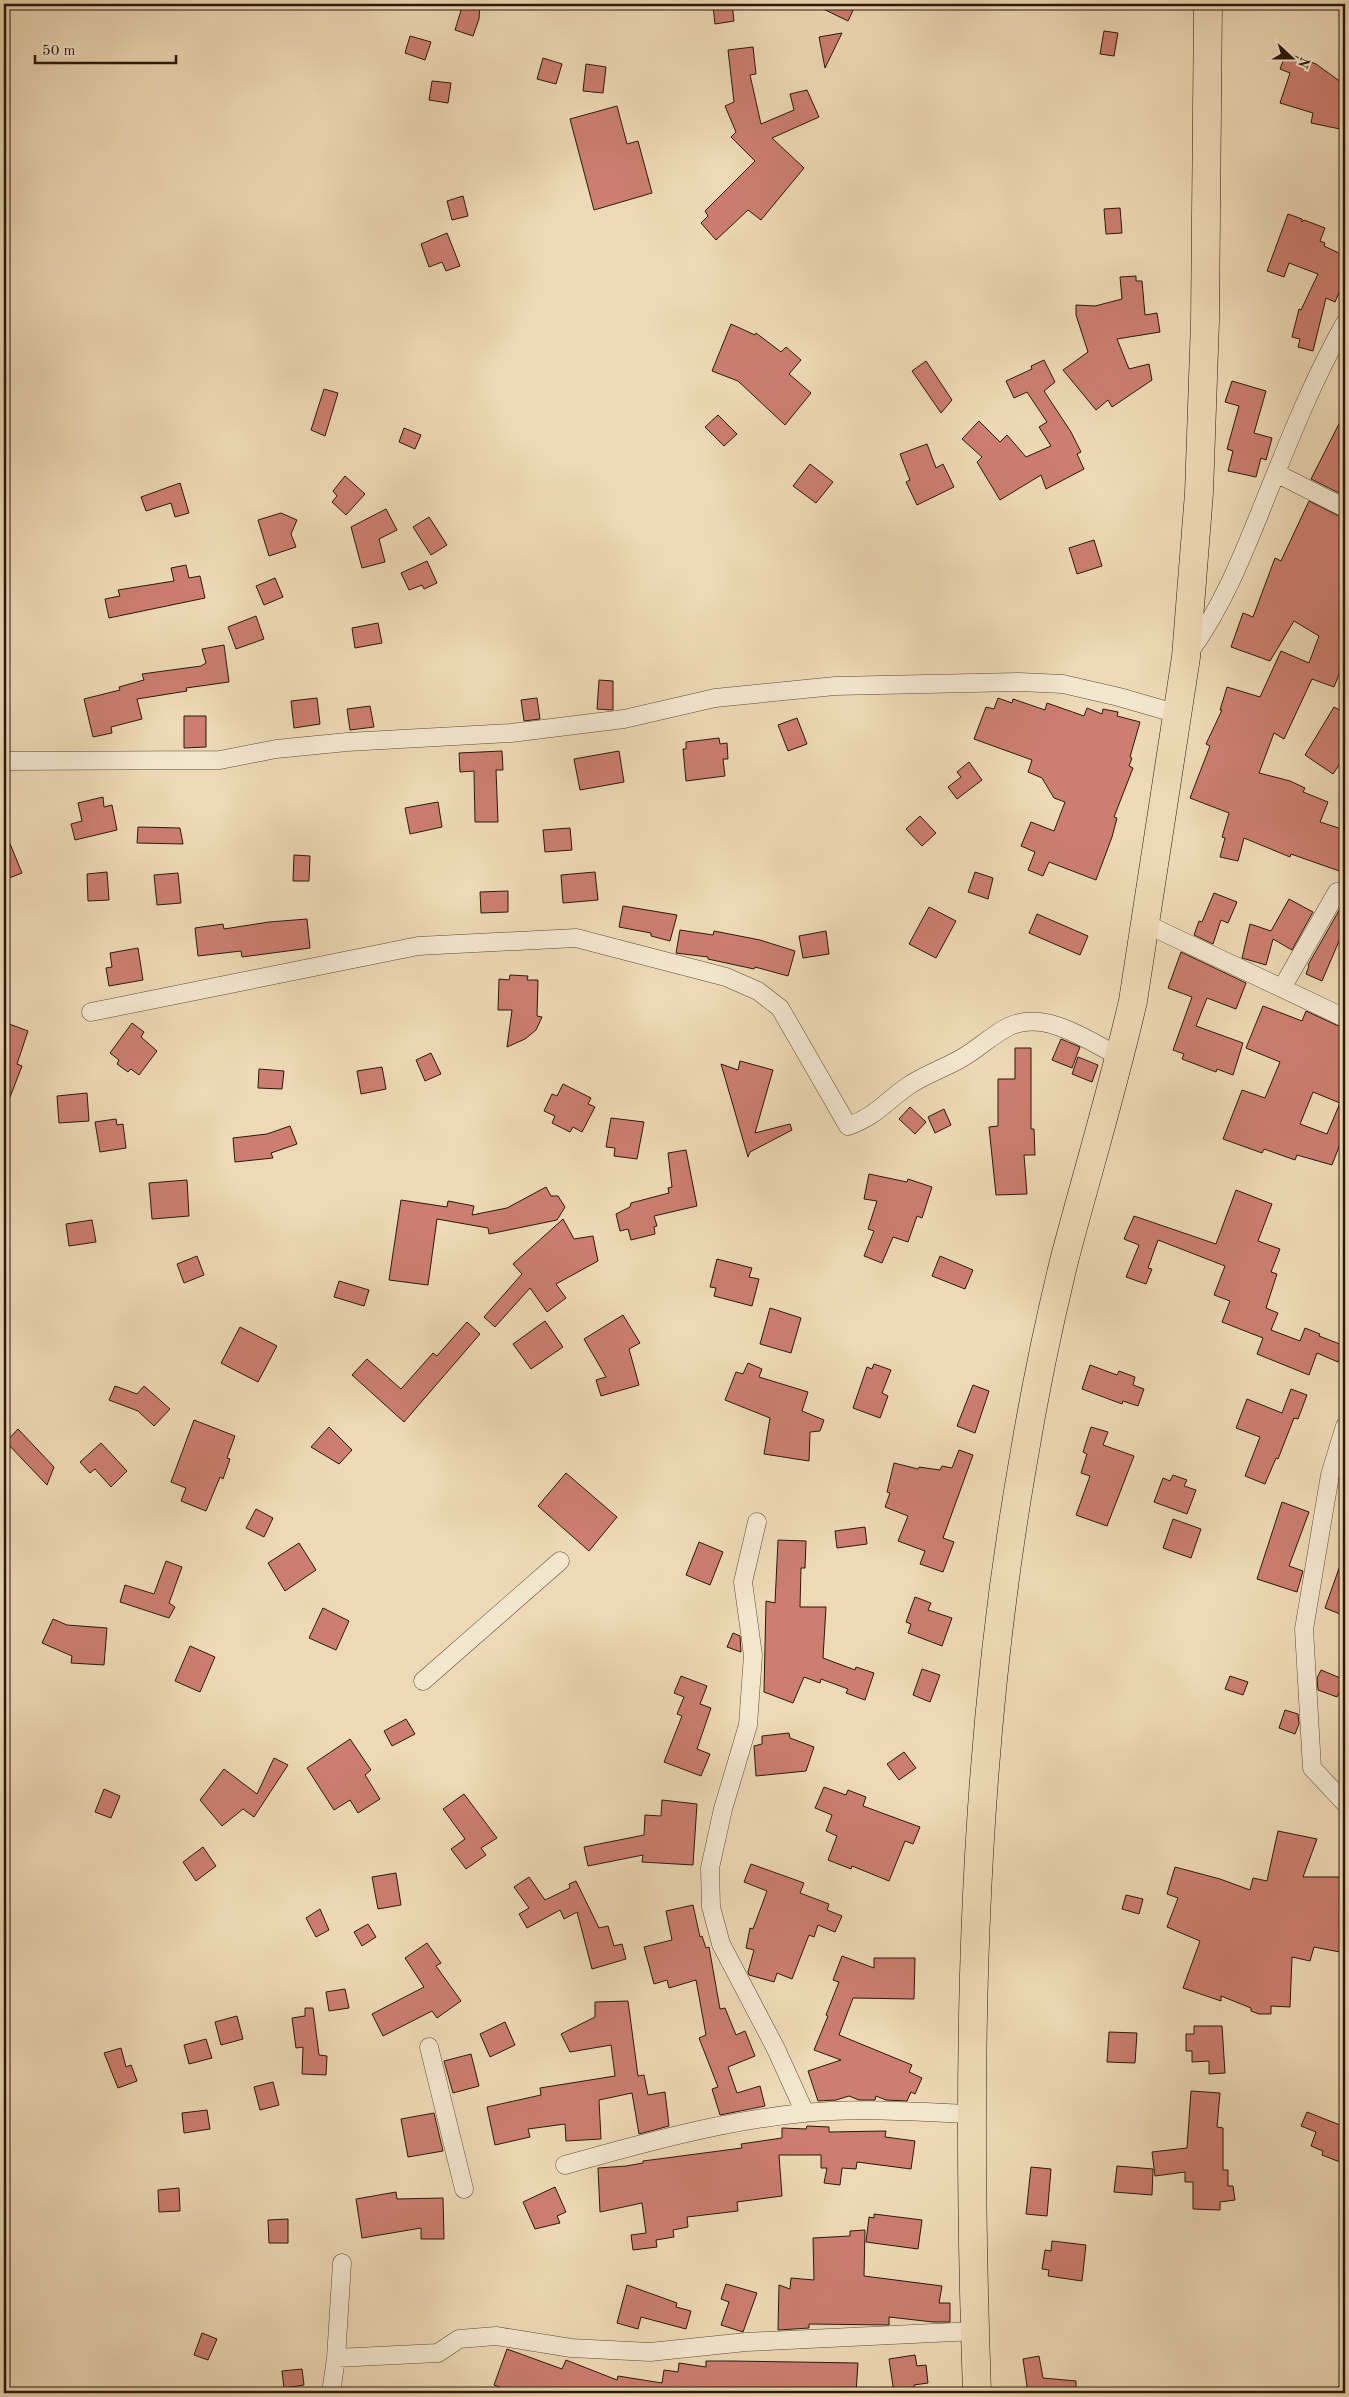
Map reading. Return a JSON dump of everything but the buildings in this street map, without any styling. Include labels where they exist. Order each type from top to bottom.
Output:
[{"type":"highway","points":[[977,2393],[971,2114],[977,1872],[997,1631],[1023,1461],[1064,1264],[1120,1057],[1146,924],[1186,656],[1199,493],[1205,321],[1208,4]]},
{"type":"street","points":[[1186,656],[1206,629],[1226,594],[1276,473],[1345,323]]},
{"type":"street","points":[[1276,473],[1345,508]]},
{"type":"street","points":[[4,761],[220,760],[276,749],[347,742],[520,732],[624,719],[714,698],[835,686],[1018,682],[1063,684],[1178,714]]},
{"type":"street","points":[[1282,988],[1337,892],[1345,897]]},
{"type":"street","points":[[1146,924],[1345,1018]]},
{"type":"street","points":[[91,1012],[418,946],[576,938],[726,977],[758,991],[780,1008],[848,1126],[867,1119],[908,1086],[962,1058],[1009,1026],[1025,1021],[1039,1021],[1066,1030],[1120,1057]]},
{"type":"street","points":[[1345,1426],[1330,1475],[1304,1629],[1312,1768],[1345,1803]]},
{"type":"street","points":[[756,1522],[743,1582],[753,1655],[748,1725],[723,1809],[710,1868],[711,1907],[721,1944],[776,2049],[805,2113]]},
{"type":"street","points":[[424,1680],[560,1561]]},
{"type":"street","points":[[429,2047],[464,2189]]},
{"type":"street","points":[[566,2165],[646,2142],[805,2113],[893,2111],[971,2114]]},
{"type":"street","points":[[331,2393],[336,2358],[342,2263]]},
{"type":"street","points":[[336,2358],[438,2353],[459,2339],[496,2336],[571,2348],[650,2352],[746,2342],[975,2331]]}]
